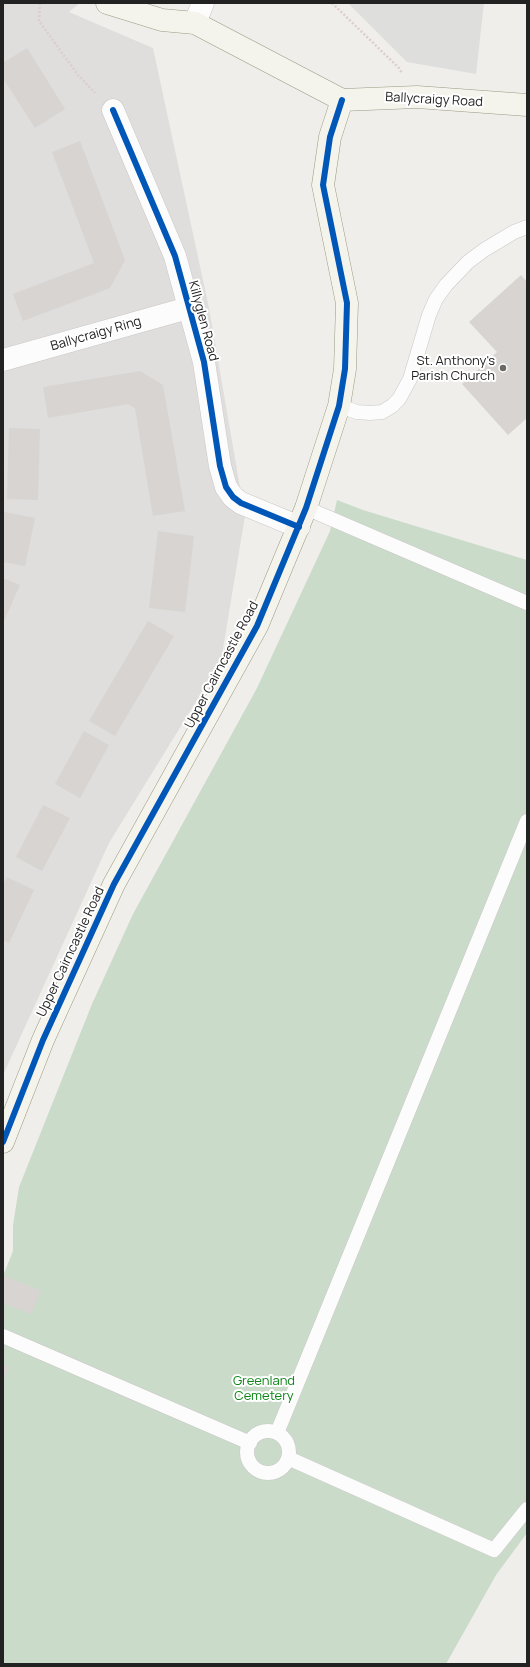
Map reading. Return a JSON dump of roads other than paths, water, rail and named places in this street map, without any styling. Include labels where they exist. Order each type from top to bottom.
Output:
[{"type":"street","points":[[107,3],[162,20],[195,23],[342,100]]},
{"type":"street","points":[[195,23],[203,3]]},
{"type":"street","name":"Ballycraigy Road","points":[[342,100],[417,97],[527,105]]},
{"type":"street","name":"Upper Cairncastle Road","points":[[3,1142],[43,1040],[114,884],[257,626],[303,517],[339,406],[346,369],[347,303],[323,185],[330,137],[342,100]]},
{"type":"street","name":"Killyglen Road","points":[[113,110],[175,256],[204,362],[220,466],[227,488],[233,497],[241,503],[303,517]]},
{"type":"street","name":"Ballycraigy Ring","points":[[3,360],[188,308]]},
{"type":"lane","points":[[339,406],[357,412],[370,413],[382,412],[392,406],[399,399],[410,379],[429,315],[436,299],[446,285],[468,262],[484,250],[514,232],[527,227]]},
{"type":"lane","points":[[303,517],[527,602]]},
{"type":"lane","points":[[277,1433],[527,821]]},
{"type":"lane","points":[[3,1336],[250,1443]]},
{"type":"lane","points":[[265,1431],[277,1433],[282,1436],[288,1446],[288,1458],[280,1469],[273,1472],[259,1470],[254,1467],[248,1455],[250,1443],[253,1437],[265,1431]]},
{"type":"lane","points":[[288,1458],[494,1550],[527,1509]]},
{"type":"place","name":"St. Anthony's Parish Church","points":[[503,368]]},
{"type":"park label","name":"Greenland Cemetery","points":[[264,1388]]}]
